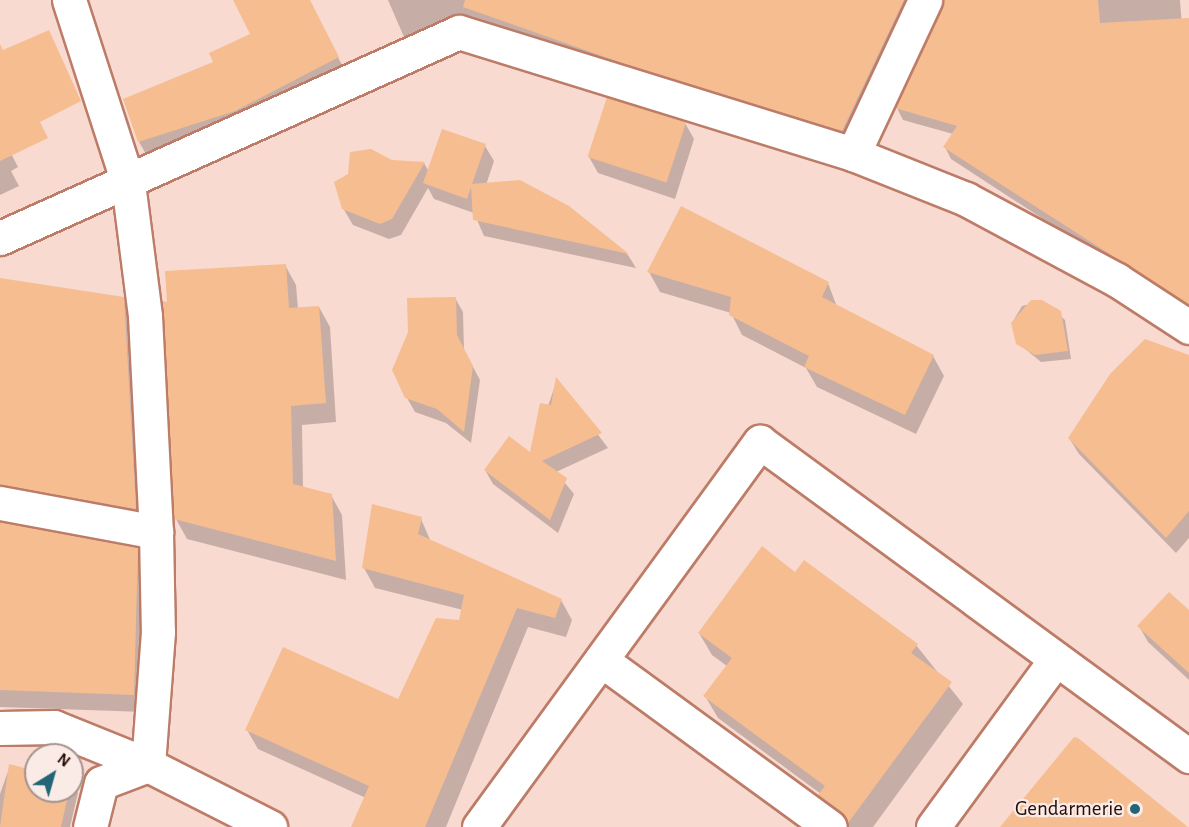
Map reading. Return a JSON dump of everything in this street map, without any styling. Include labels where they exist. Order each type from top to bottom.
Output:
[{"type":"street","points":[[69,0],[128,183],[146,316],[158,632],[148,765]]},
{"type":"street","points":[[853,154],[925,0]]},
{"type":"street","points":[[0,238],[128,183],[459,32],[853,154],[966,200],[1117,280],[1189,327]]},
{"type":"street","points":[[479,827],[760,442],[1189,756]]},
{"type":"street","points":[[0,503],[156,532]]},
{"type":"street","points":[[933,827],[1056,659]]},
{"type":"street","points":[[601,660],[830,827]]},
{"type":"street","points":[[0,728],[54,727],[148,765],[270,827]]},
{"type":"street","points":[[90,827],[101,783],[148,765]]},
{"type":"building","points":[[233,0],[310,0],[339,57],[235,111],[138,142],[123,99],[213,62],[209,53],[250,34]]},
{"type":"building","points":[[465,0],[904,0],[842,131],[619,62],[463,7]]},
{"type":"building","points":[[943,0],[1098,0],[1100,23],[1189,18],[1189,305],[943,147],[957,126],[895,108]]},
{"type":"building","points":[[49,30],[81,101],[40,122],[48,138],[0,161],[0,44],[3,50]]},
{"type":"building","points":[[607,97],[686,123],[666,183],[588,157]]},
{"type":"building","points":[[442,129],[486,144],[472,184],[520,180],[569,206],[629,254],[473,220],[471,187],[467,199],[423,183]]},
{"type":"building","points":[[371,149],[392,160],[425,162],[392,219],[380,224],[342,209],[334,182],[348,174],[350,152]]},
{"type":"building","points":[[681,206],[829,282],[822,297],[934,355],[905,415],[804,367],[809,356],[729,315],[731,297],[647,272]]},
{"type":"building","points":[[286,264],[289,308],[319,306],[326,403],[291,406],[293,484],[332,494],[336,561],[174,519],[162,301],[167,302],[165,271]]},
{"type":"building","points":[[0,278],[124,297],[136,509],[0,485]]},
{"type":"building","points":[[456,297],[457,335],[473,366],[464,432],[437,409],[405,398],[392,370],[408,332],[407,298]]},
{"type":"building","points":[[1031,300],[1042,300],[1061,311],[1068,351],[1035,355],[1016,344],[1011,323]]},
{"type":"building","points":[[1145,339],[1189,355],[1189,511],[1166,538],[1068,438],[1110,374]]},
{"type":"building","points":[[556,377],[602,433],[542,461],[567,478],[550,520],[484,470],[509,436],[530,452],[540,403],[551,405]]},
{"type":"building","points":[[372,504],[422,517],[418,534],[562,599],[555,618],[517,608],[425,827],[351,827],[369,786],[245,730],[283,647],[398,699],[436,618],[459,620],[464,595],[362,568]]},
{"type":"building","points":[[0,522],[138,548],[134,695],[0,690]]},
{"type":"building","points":[[762,546],[795,572],[804,560],[918,644],[911,653],[952,682],[848,823],[818,795],[825,786],[703,696],[732,658],[698,633]]},
{"type":"building","points":[[1169,592],[1189,610],[1189,673],[1137,626]]},
{"type":"building","points":[[1074,737],[1078,738],[1188,827],[1000,827]]},
{"type":"building","points":[[9,764],[24,768],[24,803],[66,803],[61,827],[0,827]]},
{"type":"place","name":"Gendarmerie","points":[[1135,809]]}]
